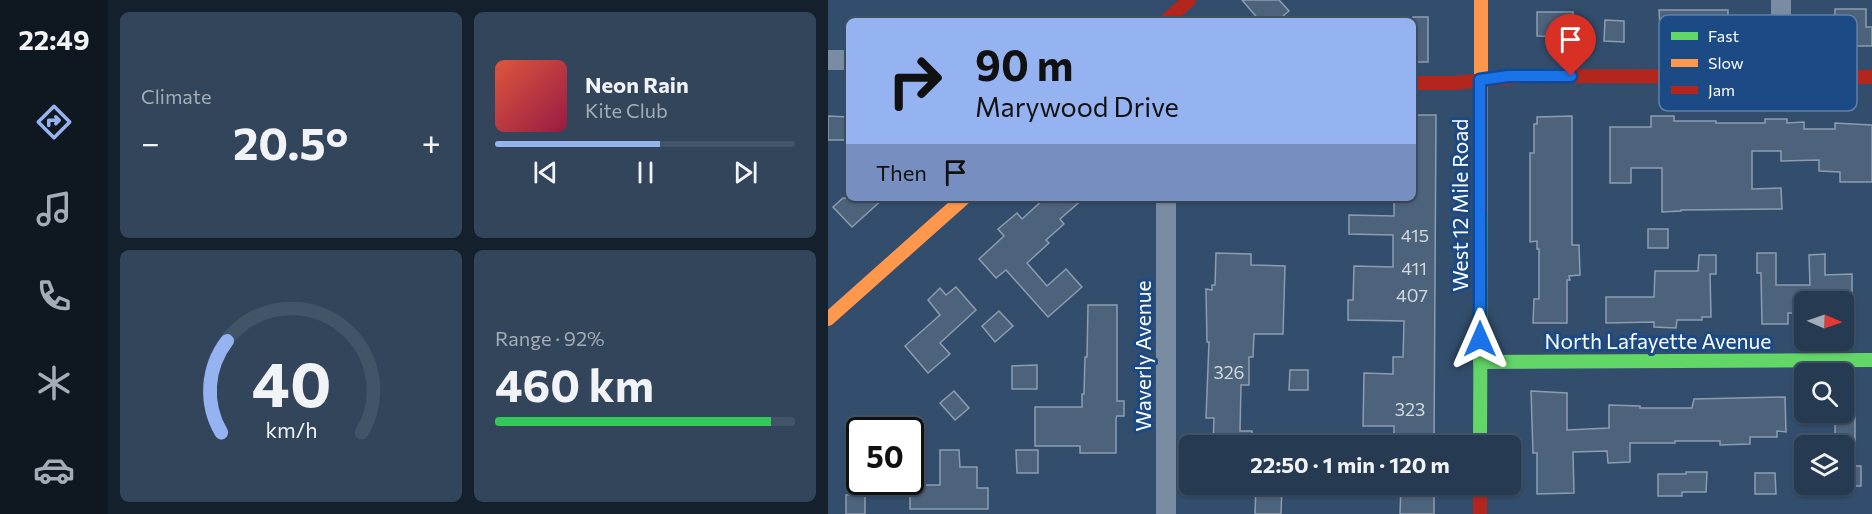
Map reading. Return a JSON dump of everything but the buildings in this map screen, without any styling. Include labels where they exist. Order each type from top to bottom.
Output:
[{"type":"street","points":[[1169,18],[1190,0]]},
{"type":"street","name":"West 12 Mile Road","points":[[1480,435],[1481,0]]},
{"type":"street","points":[[828,60],[846,60]]},
{"type":"street","points":[[1416,83],[1455,83],[1524,76],[1659,77]]},
{"type":"street","points":[[828,319],[961,201]]},
{"type":"street","name":"Waverly Avenue","points":[[1166,201],[1166,514]]},
{"type":"street","name":"North Lafayette Avenue","points":[[1480,362],[1872,360]]},
{"type":"street","points":[[1480,495],[1480,514]]},
{"type":"traffic: fast","points":[[1480,435],[1481,210]]},
{"type":"traffic: fast","points":[[1480,362],[1872,360]]},
{"type":"traffic: slow","points":[[1481,0],[1481,210]]},
{"type":"traffic: slow","points":[[828,319],[961,201]]},
{"type":"traffic: jam","points":[[1169,18],[1189,0]]},
{"type":"traffic: jam","points":[[1416,83],[1455,83],[1524,76],[1659,76]]},
{"type":"traffic: jam","points":[[1857,77],[1872,77]]},
{"type":"traffic: jam","points":[[1480,495],[1480,514]]},
{"type":"route","points":[[1480,339],[1480,80],[1508,76],[1571,76]]}]
